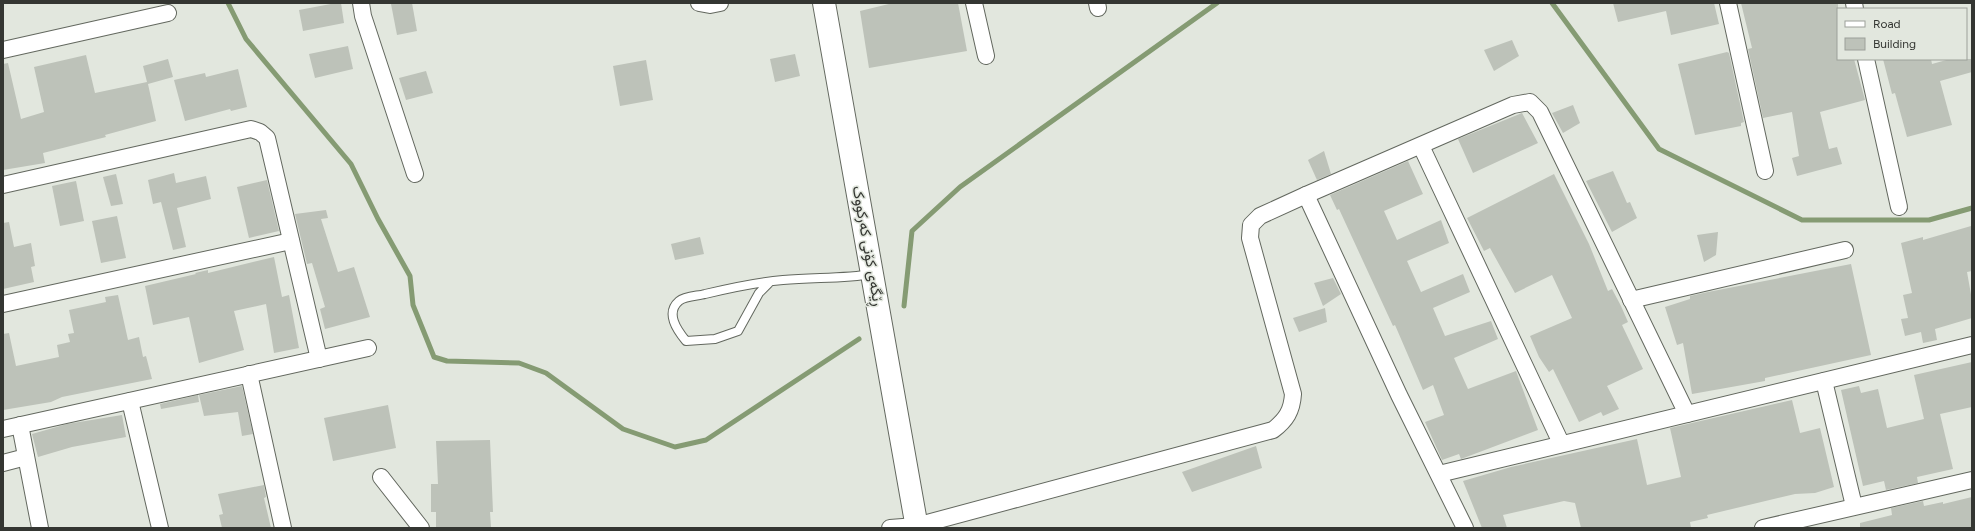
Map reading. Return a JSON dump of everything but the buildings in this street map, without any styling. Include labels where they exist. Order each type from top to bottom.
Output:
[{"type":"street","points":[[361,3],[363,16],[415,174]]},
{"type":"street","points":[[699,3],[710,5],[720,3]]},
{"type":"street","name":"ڕێگەی کۆنی کەرکووک","points":[[824,3],[911,490],[921,526]]},
{"type":"street","points":[[974,3],[986,56]]},
{"type":"street","points":[[1728,3],[1765,170]]},
{"type":"street","points":[[3,50],[168,13]]},
{"type":"street","points":[[1866,60],[1899,207]]},
{"type":"street","points":[[890,528],[921,526],[1263,434],[1273,430],[1282,424],[1288,415],[1292,405],[1293,394],[1250,238],[1251,225],[1260,216],[1306,195],[1513,105],[1530,102],[1540,112],[1687,414]]},
{"type":"street","points":[[3,185],[251,129],[260,132],[267,138],[319,359]]},
{"type":"street","points":[[1421,146],[1561,443]]},
{"type":"street","points":[[1306,195],[1399,395],[1465,528]]},
{"type":"street","points":[[3,304],[291,241]]},
{"type":"street","points":[[1632,300],[1845,250]]},
{"type":"street","points":[[1439,474],[1561,443],[1972,345]]},
{"type":"street","points":[[3,429],[368,348]]},
{"type":"street","points":[[250,374],[283,528]]},
{"type":"street","points":[[1824,381],[1854,506]]},
{"type":"street","points":[[130,401],[160,528]]},
{"type":"street","points":[[20,425],[40,528]]},
{"type":"street","points":[[3,463],[26,457]]},
{"type":"street","points":[[380,477],[421,528]]},
{"type":"street","points":[[1763,528],[1783,526],[1854,506],[1972,480]]},
{"type":"lane","points":[[770,282],[759,293],[738,331],[714,340],[686,341],[677,330],[673,318],[674,307],[680,300],[770,282],[819,277],[853,277],[873,274]]},
{"type":"waterway","points":[[228,3],[246,39],[351,164],[378,219],[410,276],[413,305],[434,357],[447,361],[519,363],[546,373],[623,429],[675,447],[706,440],[859,339]]},
{"type":"waterway","points":[[904,306],[912,231],[960,187],[1217,3]]},
{"type":"waterway","points":[[1552,3],[1659,149],[1802,220],[1929,220],[1972,208]]}]
